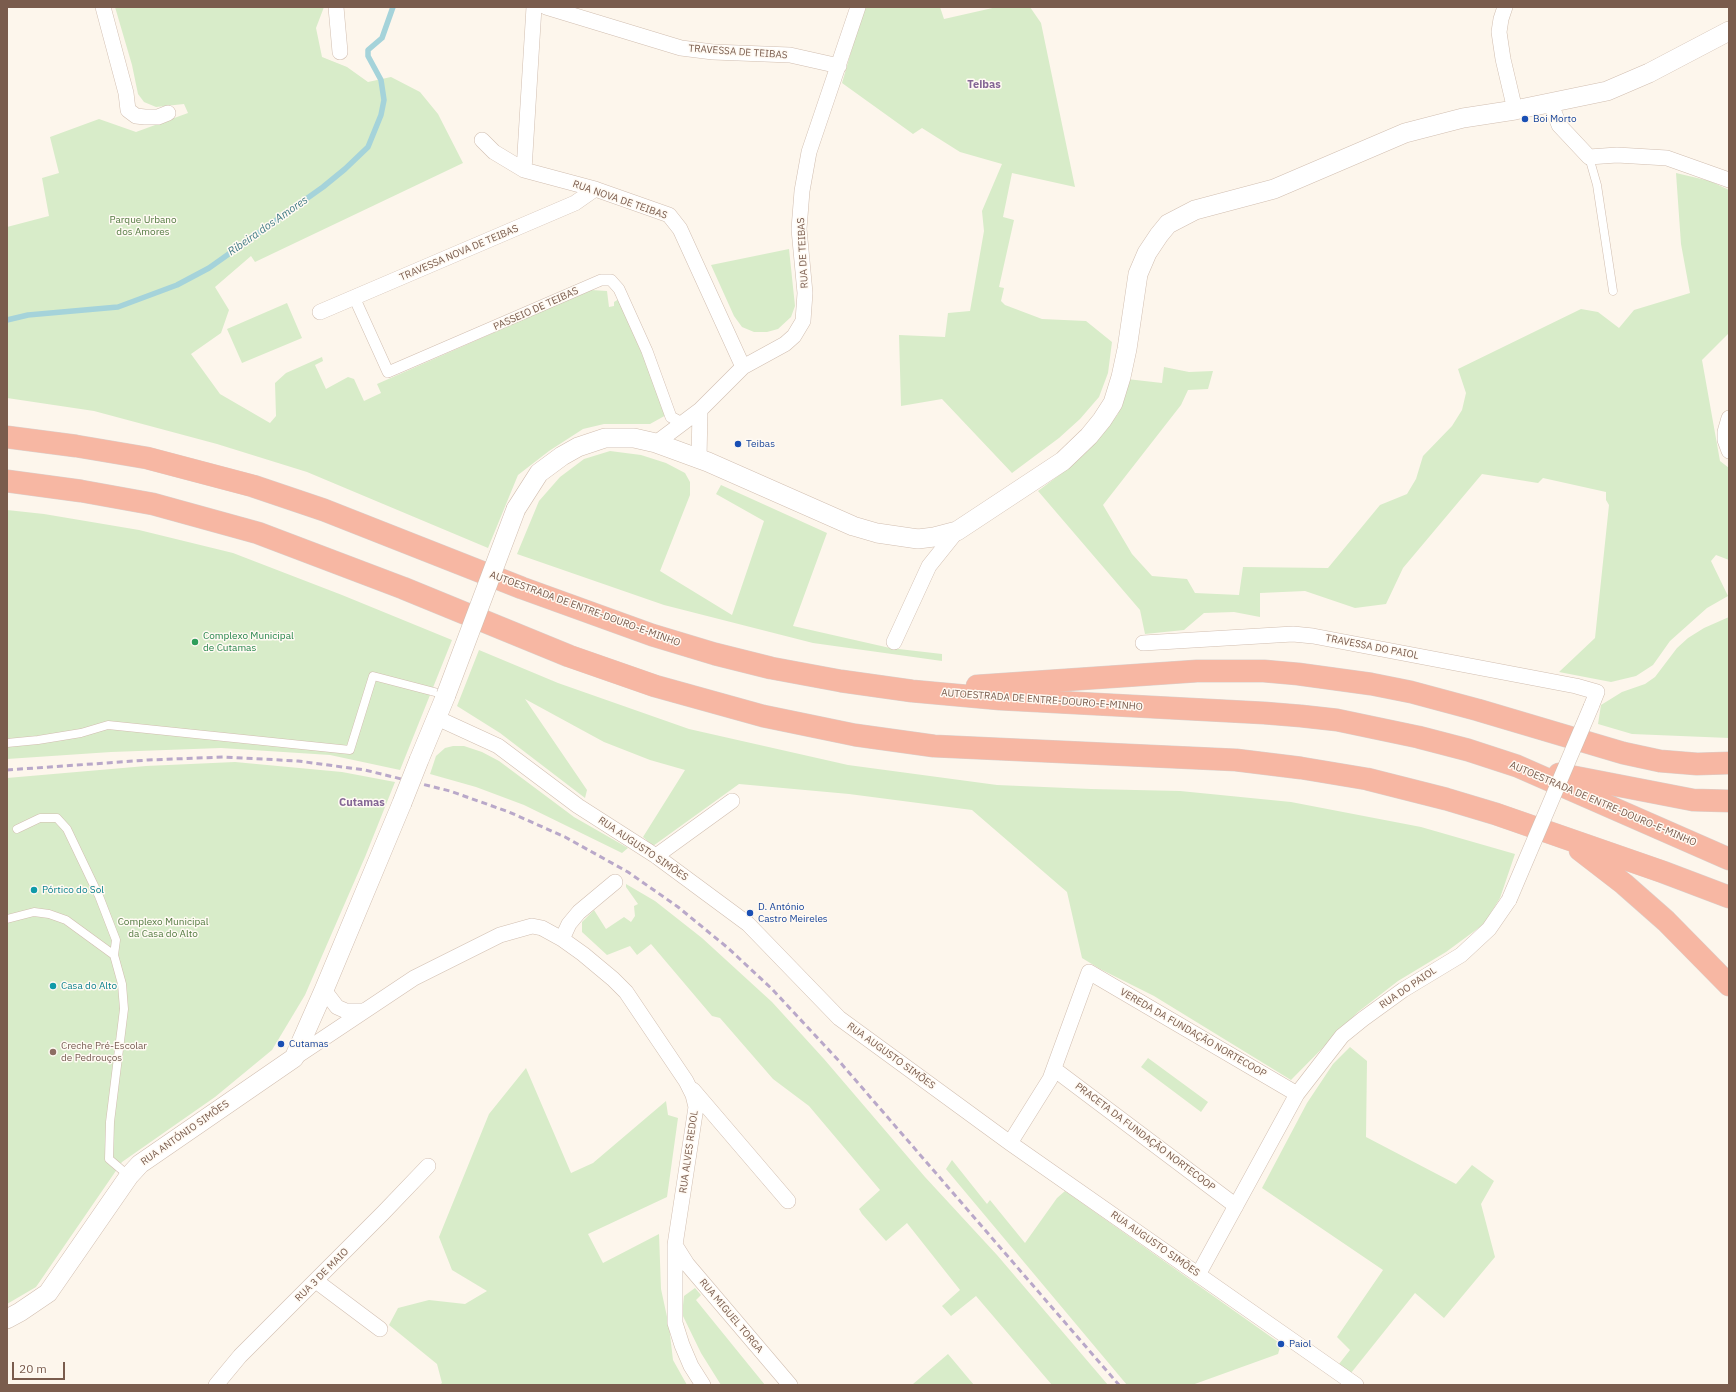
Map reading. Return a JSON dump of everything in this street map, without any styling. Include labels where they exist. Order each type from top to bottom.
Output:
[{"type":"highway","name":"AUTOESTRADA DE ENTRE-DOURO-E-MINHO","points":[[7,437],[76,446],[140,457],[253,486],[324,510],[522,588],[652,635],[714,654],[771,668],[841,681],[912,691],[1000,699],[1264,713],[1337,720],[1418,737],[1468,750],[1517,766],[1729,859]]},
{"type":"highway","points":[[7,481],[81,491],[146,503],[258,533],[396,585],[569,656],[655,686],[763,716],[855,735],[934,746],[1236,760],[1301,768],[1367,780],[1446,799],[1496,814],[1663,872],[1729,898]]},
{"type":"highway","points":[[912,691],[1197,671],[1298,674],[1372,684],[1411,692],[1478,710],[1623,753],[1660,761],[1697,764],[1729,763]]},
{"type":"highway","points":[[1517,766],[1693,800],[1729,802]]},
{"type":"highway","points":[[1559,836],[1591,858],[1624,884],[1692,946],[1729,984]]},
{"type":"street","points":[[103,7],[126,93],[128,110],[136,116],[145,117],[158,117],[168,113]]},
{"type":"street","points":[[336,7],[340,52]]},
{"type":"street","points":[[524,170],[534,7]]},
{"type":"street","name":"TRAVESSA DE TEIBAS","points":[[546,7],[681,48],[713,52],[790,55],[839,66]]},
{"type":"street","name":"RUA DE TEIBAS","points":[[656,443],[700,410],[743,367],[785,344],[794,336],[803,321],[805,293],[799,229],[802,191],[809,152],[858,7]]},
{"type":"street","points":[[1505,7],[1500,32],[1502,59],[1515,110]]},
{"type":"street","points":[[294,1058],[324,990],[437,718],[516,509],[539,473],[562,456],[578,447],[605,438],[634,438],[656,443],[699,459],[853,526],[877,533],[918,539],[934,538],[957,531],[1063,461],[1085,440],[1102,420],[1113,403],[1121,377],[1127,349],[1138,274],[1147,253],[1168,224],[1195,210],[1274,189],[1405,133],[1463,118],[1550,104],[1607,91],[1628,83],[1729,31]]},
{"type":"street","points":[[1550,104],[1559,125],[1589,157],[1617,155],[1667,158],[1729,180]]},
{"type":"street","name":"RUA NOVA DE TEIBAS","points":[[482,140],[494,152],[524,170],[595,189],[669,215],[680,230],[743,367]]},
{"type":"street","name":"TRAVESSA NOVA DE TEIBAS","points":[[320,312],[575,203],[595,189]]},
{"type":"street","name":"PASSEIO DE TEIBAS","points":[[354,297],[388,372],[602,280],[611,280],[619,289],[647,351],[671,417],[682,423]]},
{"type":"street","points":[[699,459],[700,410]]},
{"type":"street","points":[[1729,418],[1725,432],[1725,440],[1729,451]]},
{"type":"street","points":[[894,642],[929,566],[957,531]]},
{"type":"street","name":"TRAVESSA DO PAIOL","points":[[1144,643],[1293,634],[1313,636],[1576,686],[1597,692]]},
{"type":"street","name":"RUA DO PAIOL","points":[[1198,1275],[1297,1094],[1342,1036],[1403,990],[1461,955],[1489,930],[1509,900],[1597,692]]},
{"type":"street","name":"RUA AUGUSTO SIMÕES","points":[[437,718],[498,746],[578,806],[656,856],[748,924],[839,1018],[1010,1142],[1356,1385]]},
{"type":"street","points":[[656,856],[732,801]]},
{"type":"street","points":[[562,939],[569,924],[579,912],[615,882]]},
{"type":"street","name":"RUA ANTÓNIO SIMÕES","points":[[7,1319],[48,1293],[128,1176],[154,1153],[362,1011],[414,978],[500,935],[532,926],[542,928],[562,939]]},
{"type":"street","name":"RUA ALVES REDOL","points":[[562,939],[607,974],[626,992],[686,1081],[693,1095],[696,1107],[675,1245],[675,1323],[691,1366],[703,1385]]},
{"type":"street","name":"VEREDA DA FUNDAÇÃO NORTECOOP","points":[[1054,1069],[1090,972],[1297,1094]]},
{"type":"street","points":[[324,990],[337,1008],[346,1011],[362,1011]]},
{"type":"street","points":[[1010,1142],[1050,1079],[1054,1069]]},
{"type":"street","name":"PRACETA DA FUNDAÇÃO NORTECOOP","points":[[1054,1069],[1236,1206]]},
{"type":"street","points":[[686,1081],[788,1201]]},
{"type":"street","name":"RUA 3 DE MAIO","points":[[216,1385],[240,1356],[316,1281],[428,1166]]},
{"type":"street","name":"RUA MIGUEL TORGA","points":[[675,1245],[687,1264],[790,1385]]},
{"type":"street","points":[[316,1281],[380,1329]]},
{"type":"lane","points":[[1589,157],[1597,185],[1613,291]]},
{"type":"lane","points":[[7,743],[81,733],[108,725],[350,750],[373,676],[446,695]]},
{"type":"lane","points":[[17,829],[40,818],[57,818],[67,829],[99,896],[116,940],[114,955],[122,984],[124,1009],[110,1122],[109,1159],[128,1176]]},
{"type":"lane","points":[[7,919],[34,912],[66,920],[114,955]]},
{"type":"green space","name":"Parque Urbano dos Amores","points":[[115,7],[324,7],[316,28],[322,57],[347,67],[368,82],[391,77],[420,92],[438,114],[463,163],[255,262],[251,256],[215,287],[229,310],[221,333],[191,354],[220,394],[270,423],[276,416],[275,383],[286,373],[322,357],[323,361],[315,365],[326,389],[348,377],[354,379],[364,401],[381,393],[377,384],[591,290],[607,291],[609,307],[614,306],[614,302],[619,299],[668,414],[650,424],[604,424],[583,429],[549,451],[518,475],[488,548],[307,472],[217,444],[94,411],[7,398],[7,227],[49,216],[42,178],[59,173],[50,137],[99,119],[136,132],[188,113],[184,104],[156,107],[144,102],[138,94],[132,65]]},
{"type":"green space","points":[[864,7],[940,7],[944,19],[997,7],[1030,7],[1041,23],[1075,187],[1012,173],[1003,217],[1014,220],[999,287],[1004,288],[1001,301],[1005,305],[1042,319],[1086,321],[1112,342],[1108,373],[1099,397],[1080,419],[1059,438],[1012,473],[942,399],[901,406],[899,335],[945,337],[948,313],[970,311],[984,231],[982,211],[1002,164],[960,152],[922,128],[913,134],[842,83]]},
{"type":"green space","points":[[1676,173],[1710,181],[1729,190],[1729,333],[1702,360],[1720,461],[1729,468],[1729,560],[1716,555],[1711,561],[1728,596],[1707,608],[1670,641],[1653,665],[1636,676],[1611,682],[1559,672],[1595,638],[1609,505],[1606,500],[1606,492],[1543,478],[1538,483],[1482,474],[1403,568],[1386,604],[1355,608],[1305,591],[1260,593],[1260,617],[1234,612],[1204,613],[1184,630],[1145,634],[1140,610],[1038,491],[1062,473],[1096,442],[1118,414],[1127,379],[1162,383],[1164,367],[1189,372],[1213,371],[1208,389],[1188,390],[1181,405],[1103,505],[1132,554],[1152,576],[1187,579],[1195,593],[1239,595],[1243,567],[1328,568],[1380,505],[1407,494],[1416,479],[1423,456],[1452,426],[1462,410],[1466,393],[1458,369],[1581,309],[1598,312],[1619,328],[1634,310],[1690,293],[1681,244]]},
{"type":"green space","points":[[789,249],[795,306],[791,317],[778,329],[767,332],[754,332],[742,327],[734,316],[711,265]]},
{"type":"green space","points":[[287,303],[302,338],[242,363],[227,329]]},
{"type":"green space","points":[[610,451],[641,455],[666,463],[685,473],[690,482],[690,495],[660,571],[732,615],[764,521],[716,494],[721,485],[827,533],[793,626],[890,648],[942,654],[942,661],[813,643],[664,605],[517,554],[539,501],[560,477],[584,459]]},
{"type":"green space","name":"Complexo Municipal de Cutamas","points":[[7,510],[44,514],[139,530],[233,553],[342,595],[452,640],[400,770],[330,755],[221,748],[111,752],[7,759]]},
{"type":"green space","points":[[1729,617],[1729,738],[1632,734],[1598,724],[1601,705],[1622,692],[1645,684],[1655,677],[1677,648],[1688,638],[1704,628]]},
{"type":"green space","points":[[479,650],[558,683],[689,729],[848,765],[997,785],[1180,791],[1291,802],[1421,827],[1515,854],[1500,898],[1484,924],[1446,952],[1398,981],[1358,1012],[1291,1080],[1154,996],[1100,969],[1082,958],[1067,892],[972,810],[849,794],[739,784],[653,846],[643,837],[685,770],[650,760],[604,742],[525,699],[587,790],[585,798],[500,733],[457,706]]},
{"type":"green space","points":[[464,746],[482,752],[499,761],[574,817],[628,848],[622,853],[524,805],[476,787],[430,774],[436,756],[445,748]]},
{"type":"green space","name":"Complexo Municipal da Casa do Alto","points":[[235,762],[342,772],[395,782],[365,857],[305,995],[272,1050],[215,1097],[122,1162],[36,1287],[7,1304],[7,778],[146,766]]},
{"type":"green space","points":[[626,884],[655,901],[702,938],[772,1002],[824,1059],[925,1177],[997,1255],[1108,1385],[1052,1385],[976,1296],[951,1316],[942,1306],[960,1290],[907,1223],[886,1241],[862,1214],[859,1209],[880,1190],[809,1106],[773,1079],[720,1018],[712,1016],[651,944],[637,955],[630,946],[607,955],[582,932],[582,922],[594,910],[606,929],[624,917],[631,922],[635,916],[634,906],[638,904],[626,887]]},
{"type":"green space","points":[[1350,1047],[1367,1061],[1366,1137],[1456,1184],[1472,1165],[1494,1181],[1481,1204],[1495,1257],[1444,1318],[1415,1293],[1351,1373],[1339,1364],[1350,1350],[1337,1337],[1383,1270],[1262,1188],[1307,1103],[1333,1064]]},
{"type":"green space","points":[[1148,1058],[1208,1102],[1201,1112],[1141,1067]]},
{"type":"green space","points":[[526,1068],[571,1173],[593,1163],[666,1101],[668,1115],[678,1118],[667,1197],[588,1234],[603,1263],[659,1234],[661,1289],[669,1326],[673,1360],[687,1385],[439,1385],[442,1383],[437,1364],[389,1325],[398,1308],[429,1300],[465,1304],[487,1291],[452,1270],[439,1237],[489,1114]]},
{"type":"green space","points":[[952,1160],[987,1204],[990,1200],[1025,1243],[1057,1198],[1065,1191],[1281,1344],[1278,1354],[1192,1385],[1127,1385],[946,1169]]},
{"type":"green space","points":[[695,1288],[701,1295],[696,1300],[765,1385],[721,1385],[701,1353],[682,1314],[684,1296]]},
{"type":"green space","points":[[948,1354],[974,1385],[913,1384]]},
{"type":"waterway","name":"Ribeira dos Amores","points":[[7,320],[28,315],[118,307],[177,285],[209,268],[323,187],[368,147],[381,115],[384,100],[381,80],[368,56],[368,50],[382,38],[393,7]]},
{"type":"railway","points":[[7,770],[148,760],[224,757],[298,761],[365,770],[450,791],[509,812],[565,837],[628,872],[678,907],[728,948],[772,989],[839,1061],[1119,1385]]},
{"type":"place","name":"Boi Morto","points":[[1525,119]]},
{"type":"place","name":"Teibas","points":[[738,444]]},
{"type":"place","name":"Complexo Municipal de Cutamas","points":[[195,642]]},
{"type":"place","name":"Pórtico do Sol","points":[[34,890]]},
{"type":"place","name":"D. António Castro Meireles","points":[[750,913]]},
{"type":"place","name":"Casa do Alto","points":[[53,986]]},
{"type":"place","name":"Cutamas","points":[[281,1044]]},
{"type":"place","name":"Creche Pré-Escolar de Pedrouços","points":[[53,1052]]},
{"type":"place","name":"Paiol","points":[[1281,1344]]},
{"type":"district","name":"Teibas","points":[[984,85]]},
{"type":"district","name":"Cutamas","points":[[362,803]]}]
